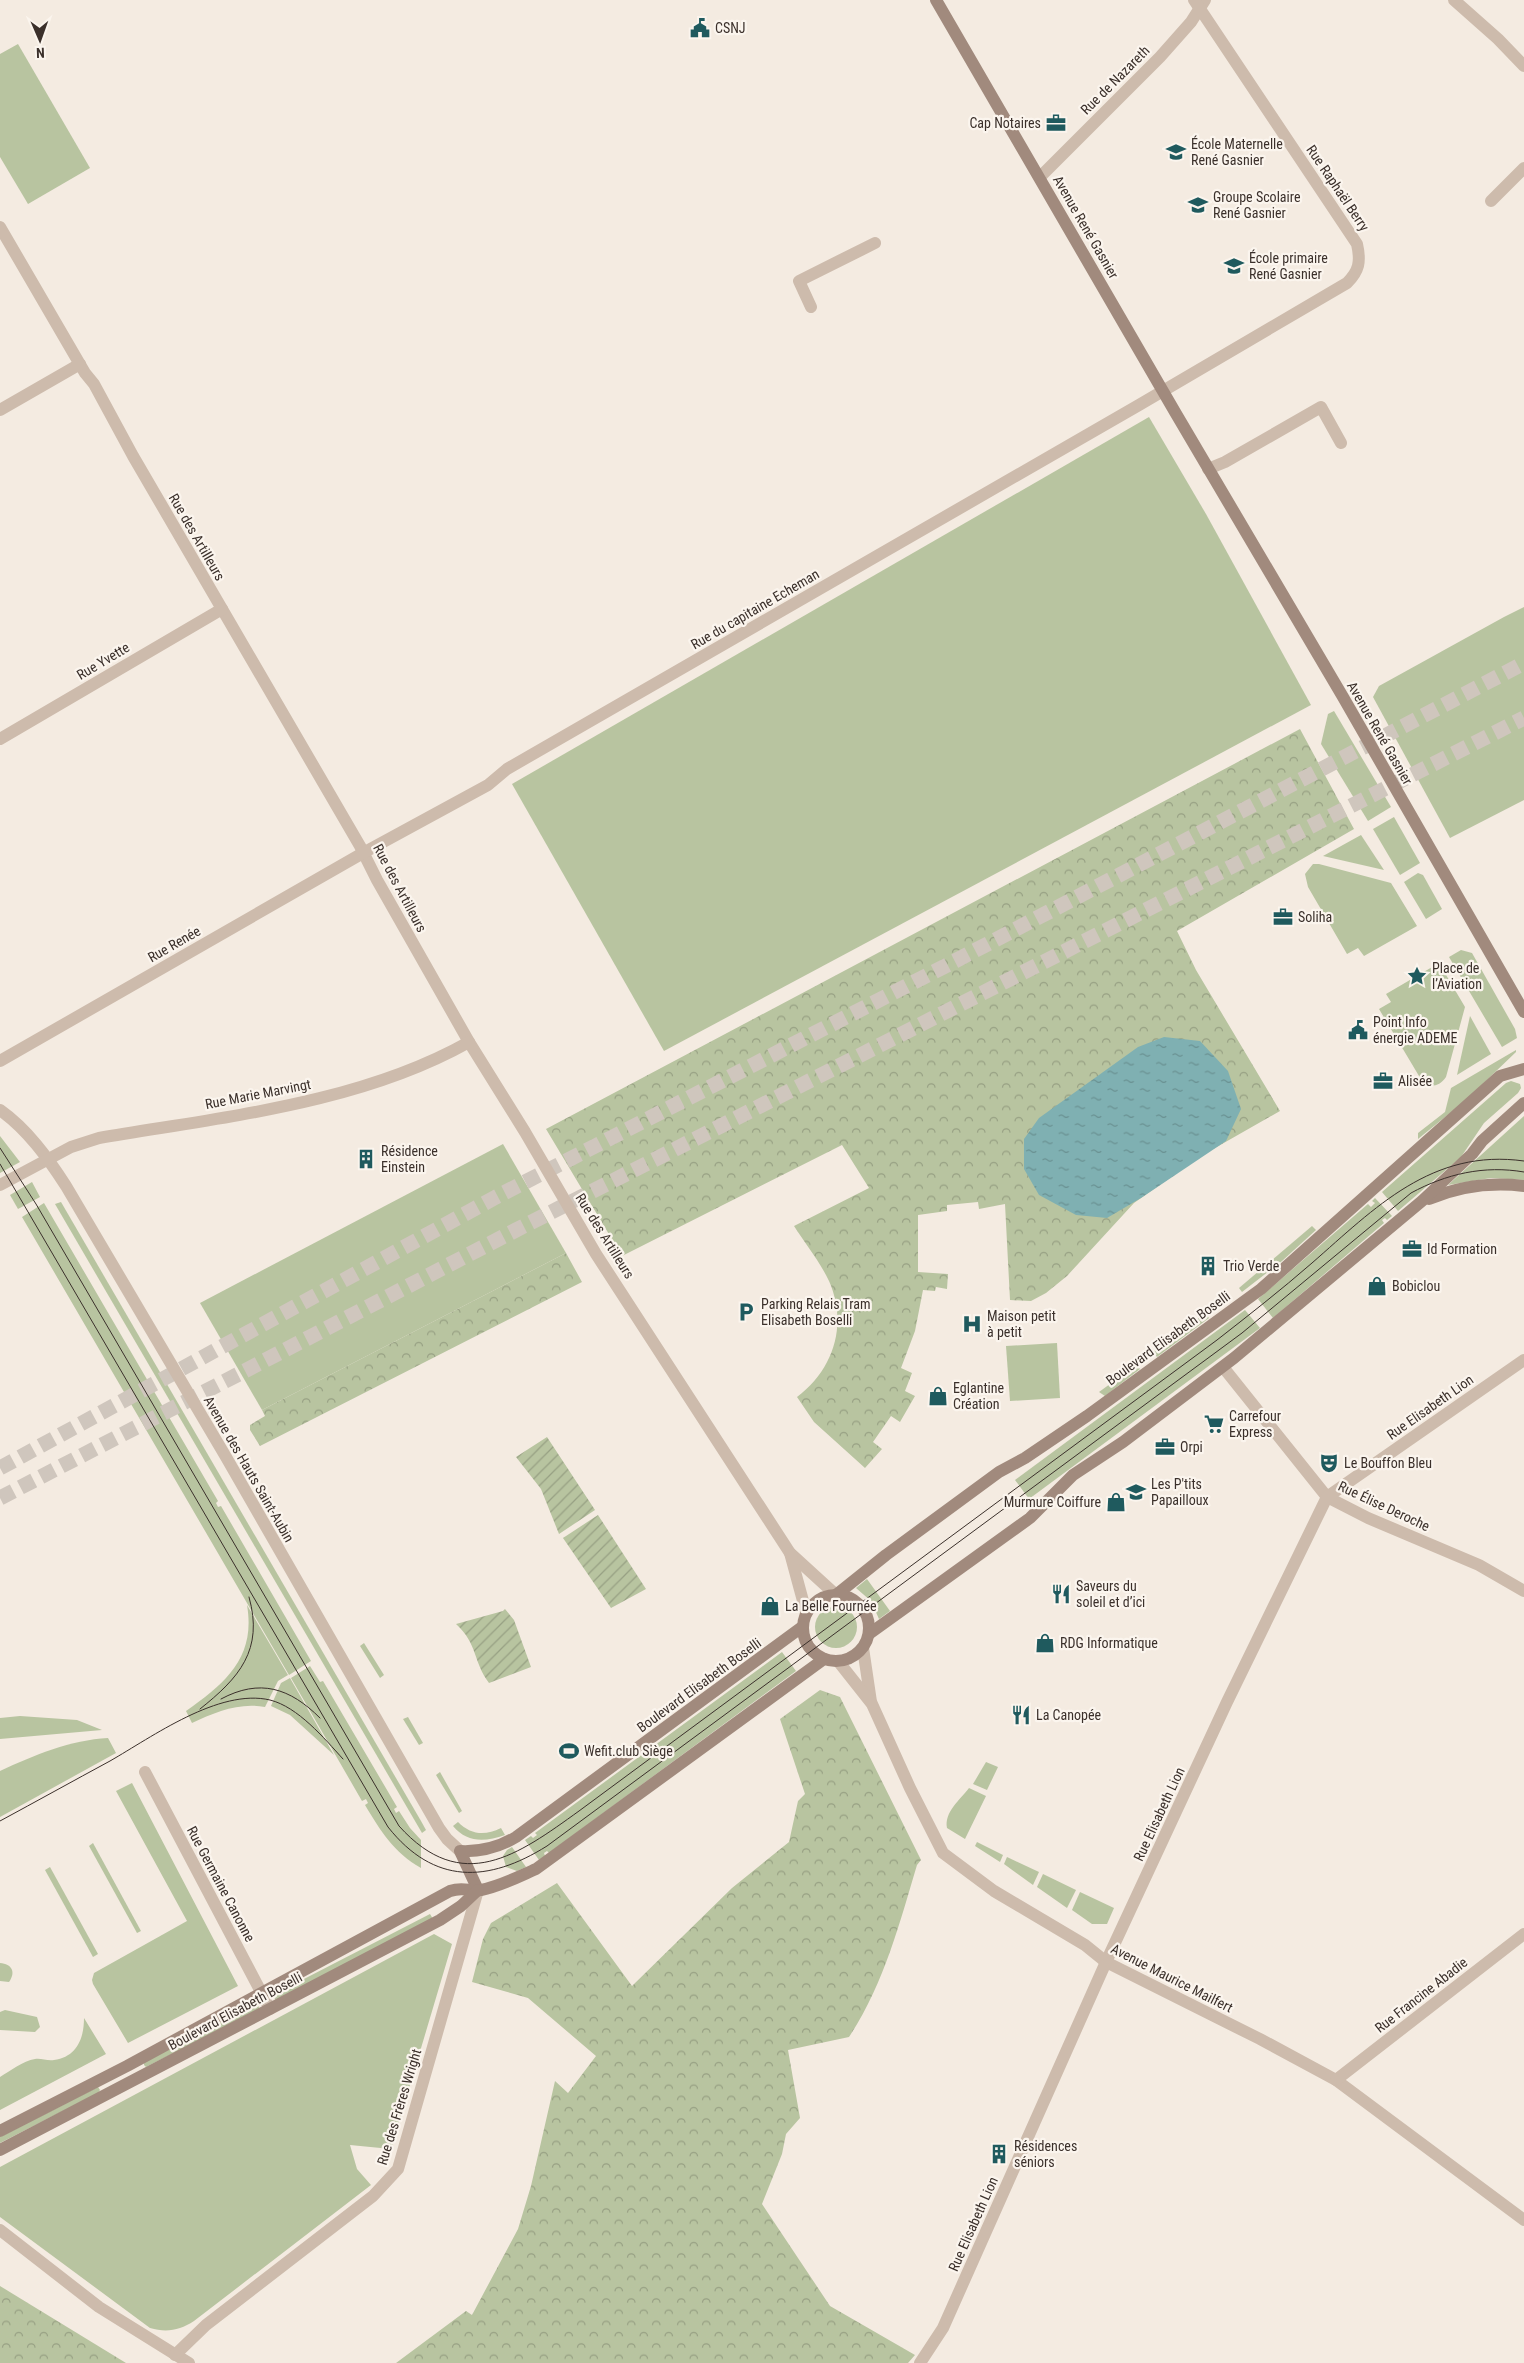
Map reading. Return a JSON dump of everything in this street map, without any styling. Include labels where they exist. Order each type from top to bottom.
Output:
[{"type":"street","name":"Avenue René Gasnier","points":[[936,0],[1040,176],[1163,392],[1343,697],[1524,1012]]},
{"type":"street","points":[[1454,0],[1491,32],[1524,66]]},
{"type":"street","name":"Rue de Nazareth","points":[[1040,176],[1160,57],[1200,3]]},
{"type":"street","name":"Rue Raphaël Berry","points":[[1163,392],[1333,293],[1357,272],[1360,258],[1357,244],[1348,228],[1200,3]]},
{"type":"street","points":[[1491,201],[1524,168]]},
{"type":"street","name":"Rue des Artilleurs","points":[[0,227],[80,364],[94,384],[469,1042],[525,1132],[596,1254],[790,1553],[836,1594]]},
{"type":"street","points":[[811,307],[799,281],[875,242]]},
{"type":"street","points":[[0,410],[80,364]]},
{"type":"street","name":"Rue du capitaine Echeman","points":[[363,853],[488,785],[507,769],[1163,392]]},
{"type":"street","points":[[1208,469],[1225,462],[1321,406],[1341,443]]},
{"type":"street","name":"Rue Yvette","points":[[0,739],[222,608]]},
{"type":"street","name":"Rue Renée","points":[[0,1061],[363,853]]},
{"type":"street","name":"Rue Marie Marvingt","points":[[0,1185],[71,1147],[99,1138],[296,1104],[384,1079],[453,1051],[469,1042]]},
{"type":"street","name":"Boulevard Elisabeth Boselli","points":[[836,1594],[999,1472],[1025,1458],[1087,1416],[1261,1289],[1500,1076],[1524,1069]]},
{"type":"street","points":[[869,1634],[1030,1518],[1073,1475],[1123,1442],[1223,1367],[1422,1201],[1472,1154],[1482,1141],[1524,1103]]},
{"type":"street","name":"Avenue des Hauts Saint-Aubin","points":[[0,1110],[10,1117],[49,1159],[221,1448],[439,1828],[447,1840],[460,1851]]},
{"type":"street","points":[[1422,1201],[1443,1193],[1478,1185],[1524,1186]]},
{"type":"street","name":"Rue Elisabeth Lion","points":[[920,2363],[942,2328],[1106,1962],[1227,1702],[1327,1497],[1524,1360]]},
{"type":"street","name":"Rue Élise Deroche","points":[[1223,1367],[1327,1497],[1368,1518],[1480,1564],[1524,1591]]},
{"type":"street","name":"Rue des Artilleurs","points":[[790,1553],[806,1612]]},
{"type":"street","points":[[836,1594],[850,1598],[859,1604],[869,1619],[869,1634],[863,1648],[852,1657],[838,1661],[824,1659],[812,1651],[806,1643],[802,1627],[806,1612],[817,1600],[836,1594]]},
{"type":"street","name":"Boulevard Elisabeth Boselli","points":[[460,1851],[489,1849],[516,1837],[802,1627]]},
{"type":"street","name":"Avenue Maurice Mailfert","points":[[863,1648],[872,1704]]},
{"type":"street","name":"Boulevard Elisabeth Boselli","points":[[0,2131],[262,1993],[450,1891],[461,1887],[478,1890],[502,1885],[536,1869],[824,1659]]},
{"type":"street","name":"Avenue Maurice Mailfert","points":[[838,1661],[872,1704],[910,1788],[943,1853],[994,1891],[1085,1945],[1106,1962],[1260,2039],[1336,2080],[1524,2220]]},
{"type":"street","name":"Rue Germaine Canonne","points":[[145,1772],[270,2009]]},
{"type":"street","points":[[460,1851],[478,1890]]},
{"type":"street","name":"Boulevard Elisabeth Boselli","points":[[0,2150],[440,1920],[461,1906],[478,1890]]},
{"type":"street","name":"Rue des Frères Wright","points":[[175,2355],[206,2325],[373,2196],[398,2169],[478,1890]]},
{"type":"street","name":"Rue Francine Abadie","points":[[1336,2080],[1524,1934]]},
{"type":"street","points":[[0,2230],[99,2307],[189,2363]]},
{"type":"green space","points":[[18,44],[90,168],[28,204],[0,157],[0,54]]},
{"type":"green space","points":[[1149,417],[1206,514],[1311,705],[664,1051],[512,784]]},
{"type":"green space","points":[[1524,607],[1524,800],[1450,838],[1373,697],[1379,686]]},
{"type":"green space","points":[[1334,711],[1391,807],[1368,821],[1321,744],[1328,714]]},
{"type":"green space","points":[[1300,729],[1354,829],[1177,931],[1196,970],[1280,1111],[1201,1156],[1134,1203],[1067,1276],[1046,1293],[1031,1301],[1010,1300],[1005,1204],[979,1209],[978,1202],[947,1205],[947,1211],[918,1215],[918,1272],[948,1274],[947,1289],[936,1287],[935,1291],[923,1290],[915,1331],[901,1368],[912,1373],[905,1391],[915,1396],[900,1422],[891,1416],[873,1442],[882,1449],[865,1468],[814,1422],[797,1397],[810,1386],[828,1359],[834,1345],[837,1313],[835,1297],[829,1281],[794,1226],[869,1188],[842,1145],[622,1256],[546,1129]]},
{"type":"green space","points":[[1394,817],[1420,863],[1400,875],[1373,829]]},
{"type":"green space","points":[[1361,835],[1384,870],[1323,856]]},
{"type":"green space","points":[[1313,864],[1391,883],[1417,926],[1364,956],[1358,948],[1347,954],[1308,887],[1305,874]]},
{"type":"green space","points":[[1418,873],[1423,875],[1442,909],[1426,919],[1404,882]]},
{"type":"green space","points":[[1461,950],[1472,953],[1515,1029],[1517,1038],[1502,1047],[1449,957]]},
{"type":"green space","points":[[1439,963],[1465,1007],[1446,1077],[1437,1085],[1429,1086],[1425,1085],[1422,1081],[1379,1009],[1391,1002],[1386,994]]},
{"type":"green space","points":[[1470,1016],[1491,1054],[1457,1075]]},
{"type":"green space","points":[[1516,1050],[1466,1100],[1418,1139],[1418,1133],[1445,1112],[1451,1088]]},
{"type":"green space","points":[[1511,1081],[1520,1084],[1521,1088],[1518,1093],[1484,1123],[1461,1157],[1398,1211],[1382,1192],[1506,1083]]},
{"type":"green space","points":[[1524,1116],[1524,1180],[1491,1178],[1448,1185]]},
{"type":"green space","points":[[0,1136],[20,1162],[0,1173]]},
{"type":"green space","points":[[503,1144],[566,1253],[262,1410],[200,1303]]},
{"type":"green space","points":[[32,1182],[40,1197],[18,1209],[10,1195]]},
{"type":"green space","points":[[1375,1198],[1392,1216],[1387,1220],[1385,1218],[1382,1220],[1384,1223],[1273,1318],[1258,1299],[1368,1204],[1371,1207],[1375,1203],[1372,1201]]},
{"type":"green space","points":[[61,1202],[421,1821],[426,1830],[422,1833],[55,1204]]},
{"type":"green space","points":[[44,1203],[218,1501],[216,1503],[218,1507],[221,1506],[311,1661],[289,1675],[22,1217]]},
{"type":"green space","points":[[1312,1226],[1316,1230],[1282,1261],[1242,1292],[1239,1288]]},
{"type":"green space","points":[[566,1253],[582,1282],[260,1446],[250,1430],[250,1425],[265,1416],[262,1410]]},
{"type":"green space","points":[[1245,1310],[1260,1328],[1029,1499],[1015,1480]]},
{"type":"green space","points":[[1205,1313],[1209,1318],[1157,1357],[1153,1352]]},
{"type":"green space","points":[[1057,1343],[1060,1398],[1010,1401],[1006,1346]]},
{"type":"green space","points":[[1136,1365],[1140,1369],[1105,1396],[1099,1392]]},
{"type":"green space","points":[[547,1437],[595,1510],[559,1534],[541,1489],[516,1457]]},
{"type":"green space","points":[[598,1515],[646,1589],[611,1608],[563,1538]]},
{"type":"green space","points":[[867,1579],[890,1611],[879,1619],[871,1601],[856,1588]]},
{"type":"green space","points":[[247,1605],[288,1675],[278,1681],[265,1707],[237,1707],[210,1715],[192,1723],[186,1711],[214,1690],[225,1679],[235,1667],[242,1654],[247,1640],[249,1623]]},
{"type":"green space","points":[[840,1606],[848,1609],[854,1615],[857,1627],[854,1639],[848,1645],[832,1648],[824,1645],[818,1639],[815,1623],[818,1615],[824,1609]]},
{"type":"green space","points":[[505,1609],[514,1620],[531,1667],[489,1683],[480,1668],[472,1646],[463,1631],[456,1624]]},
{"type":"green space","points":[[364,1643],[384,1675],[380,1678],[360,1646]]},
{"type":"green space","points":[[782,1652],[796,1671],[549,1853],[547,1851],[544,1853],[545,1856],[539,1860],[525,1840],[531,1836],[533,1838],[537,1835],[535,1833]]},
{"type":"green space","points":[[310,1666],[320,1682],[323,1681],[397,1807],[394,1809],[396,1813],[399,1811],[410,1828],[421,1840],[421,1868],[395,1848],[382,1832],[365,1805],[368,1803],[366,1799],[362,1801],[291,1678]]},
{"type":"green space","points":[[290,1678],[334,1755],[290,1715],[271,1706],[281,1683]]},
{"type":"green space","points":[[820,1690],[840,1697],[921,1860],[917,1865],[897,1932],[881,1975],[872,1996],[849,2037],[788,2050],[800,2118],[786,2134],[782,2154],[762,2204],[830,2306],[915,2355],[908,2363],[396,2363],[466,2311],[472,2315],[518,2229],[531,2186],[555,2081],[568,2093],[596,2056],[528,1998],[472,1982],[483,1939],[491,1923],[557,1883],[632,1986],[732,1888],[789,1842],[798,1801],[805,1794],[780,1719]]},
{"type":"green space","points":[[20,1716],[77,1720],[102,1730],[0,1739],[0,1718]]},
{"type":"green space","points":[[408,1717],[423,1743],[419,1745],[403,1719]]},
{"type":"green space","points":[[108,1738],[116,1753],[0,1817],[0,1771],[53,1749],[94,1739]]},
{"type":"green space","points":[[986,1762],[998,1767],[987,1790],[973,1784]]},
{"type":"green space","points":[[440,1772],[462,1811],[459,1813],[436,1775]]},
{"type":"green space","points":[[132,1783],[238,1986],[128,2043],[93,1984],[94,1973],[187,1921],[116,1791]]},
{"type":"green space","points":[[969,1788],[986,1796],[965,1839],[947,1828],[947,1822],[950,1811]]},
{"type":"green space","points":[[458,1822],[468,1830],[478,1833],[495,1831],[501,1828],[505,1835],[477,1840],[458,1832],[453,1826]]},
{"type":"green space","points":[[977,1842],[1003,1855],[1000,1862],[975,1846]]},
{"type":"green space","points":[[93,1843],[141,1931],[137,1933],[89,1846]]},
{"type":"green space","points":[[512,1847],[526,1867],[517,1871],[506,1867],[503,1856]]},
{"type":"green space","points":[[1007,1857],[1039,1872],[1033,1885],[1004,1864]]},
{"type":"green space","points":[[50,1867],[98,1954],[93,1957],[45,1870]]},
{"type":"green space","points":[[1043,1874],[1076,1890],[1067,1908],[1037,1887]]},
{"type":"green space","points":[[1080,1892],[1114,1908],[1107,1924],[1092,1924],[1072,1910]]},
{"type":"green space","points":[[430,1914],[433,1919],[276,2001],[273,1995]]},
{"type":"green space","points":[[434,1934],[452,1944],[391,2149],[350,2145],[357,2169],[371,2185],[194,2321],[184,2327],[173,2330],[150,2328],[0,2217],[0,2167]]},
{"type":"green space","points":[[0,1963],[12,1969],[9,1982],[0,1981]]},
{"type":"green space","points":[[257,2004],[260,2009],[146,2067],[144,2065],[144,2061]]},
{"type":"green space","points":[[5,2010],[37,2017],[40,2027],[35,2032],[0,2030],[0,2012]]},
{"type":"green space","points":[[84,2018],[106,2054],[0,2110],[0,2077],[30,2060],[54,2060],[74,2051],[83,2033]]},
{"type":"green space","points":[[98,2087],[100,2090],[98,2093],[0,2143],[0,2137]]},
{"type":"green space","points":[[0,2286],[126,2363],[0,2363]]},
{"type":"water","points":[[1164,1037],[1200,1041],[1228,1071],[1241,1109],[1226,1141],[1141,1198],[1107,1218],[1076,1215],[1039,1195],[1024,1169],[1024,1139],[1039,1118],[1138,1047]]},
{"type":"tunnel","points":[[0,1468],[496,1197],[955,961],[1524,663]]},
{"type":"tunnel","points":[[0,1498],[516,1230],[1524,718]]},
{"type":"tram line","points":[[0,1148],[36,1204],[399,1826],[422,1847],[445,1859],[468,1864],[490,1861],[512,1854],[534,1842],[579,1811],[1217,1340],[1289,1283],[1359,1222],[1407,1186],[1433,1173],[1461,1164],[1491,1159],[1524,1161]]},
{"type":"tram line","points":[[0,1164],[388,1827],[406,1846],[424,1860],[443,1868],[463,1872],[483,1872],[504,1867],[547,1846],[1242,1333],[1411,1193],[1424,1186],[1466,1173],[1494,1170],[1524,1172]]},
{"type":"tram line","points":[[200,1709],[226,1686],[245,1661],[253,1632],[253,1616],[249,1597]]},
{"type":"tram line","points":[[221,1699],[249,1689],[274,1689],[297,1699],[320,1718]]},
{"type":"tram line","points":[[0,1821],[166,1728],[187,1717],[229,1701],[250,1698],[270,1700],[291,1709],[310,1724],[343,1759]]},
{"type":"place","name":"CSNJ","points":[[700,28]]},
{"type":"place","name":"Cap Notaires","points":[[1056,123]]},
{"type":"place","name":"École Maternelle René Gasnier","points":[[1176,152]]},
{"type":"place","name":"Groupe Scolaire René Gasnier","points":[[1198,205]]},
{"type":"place","name":"École primaire René Gasnier","points":[[1234,266]]},
{"type":"place","name":"Soliha","points":[[1283,917]]},
{"type":"place","name":"Place de l’Aviation","points":[[1417,976]]},
{"type":"place","name":"Point Info énergie ADEME","points":[[1358,1030]]},
{"type":"place","name":"Alisée","points":[[1383,1081]]},
{"type":"place","name":"Résidence Einstein","points":[[366,1159]]},
{"type":"place","name":"Id Formation","points":[[1412,1249]]},
{"type":"place","name":"Trio Verde","points":[[1208,1266]]},
{"type":"place","name":"Bobiclou","points":[[1377,1286]]},
{"type":"place","name":"Parking Relais Tram Elisabeth Boselli","points":[[746,1312]]},
{"type":"place","name":"Maison petit à petit","points":[[972,1324]]},
{"type":"place","name":"Eglantine Création","points":[[938,1396]]},
{"type":"place","name":"Carrefour Express","points":[[1214,1424]]},
{"type":"place","name":"Orpi","points":[[1165,1447]]},
{"type":"place","name":"Le Bouffon Bleu","points":[[1329,1463]]},
{"type":"place","name":"Les P'tits Papailloux","points":[[1136,1492]]},
{"type":"place","name":"Murmure Coiffure","points":[[1116,1502]]},
{"type":"place","name":"Saveurs du soleil et d’ici","points":[[1061,1594]]},
{"type":"place","name":"La Belle Fournée","points":[[770,1606]]},
{"type":"place","name":"RDG Informatique","points":[[1045,1643]]},
{"type":"place","name":"La Canopée","points":[[1021,1715]]},
{"type":"place","name":"Wefit.club Siège","points":[[569,1751]]},
{"type":"place","name":"Résidences séniors","points":[[999,2154]]}]
